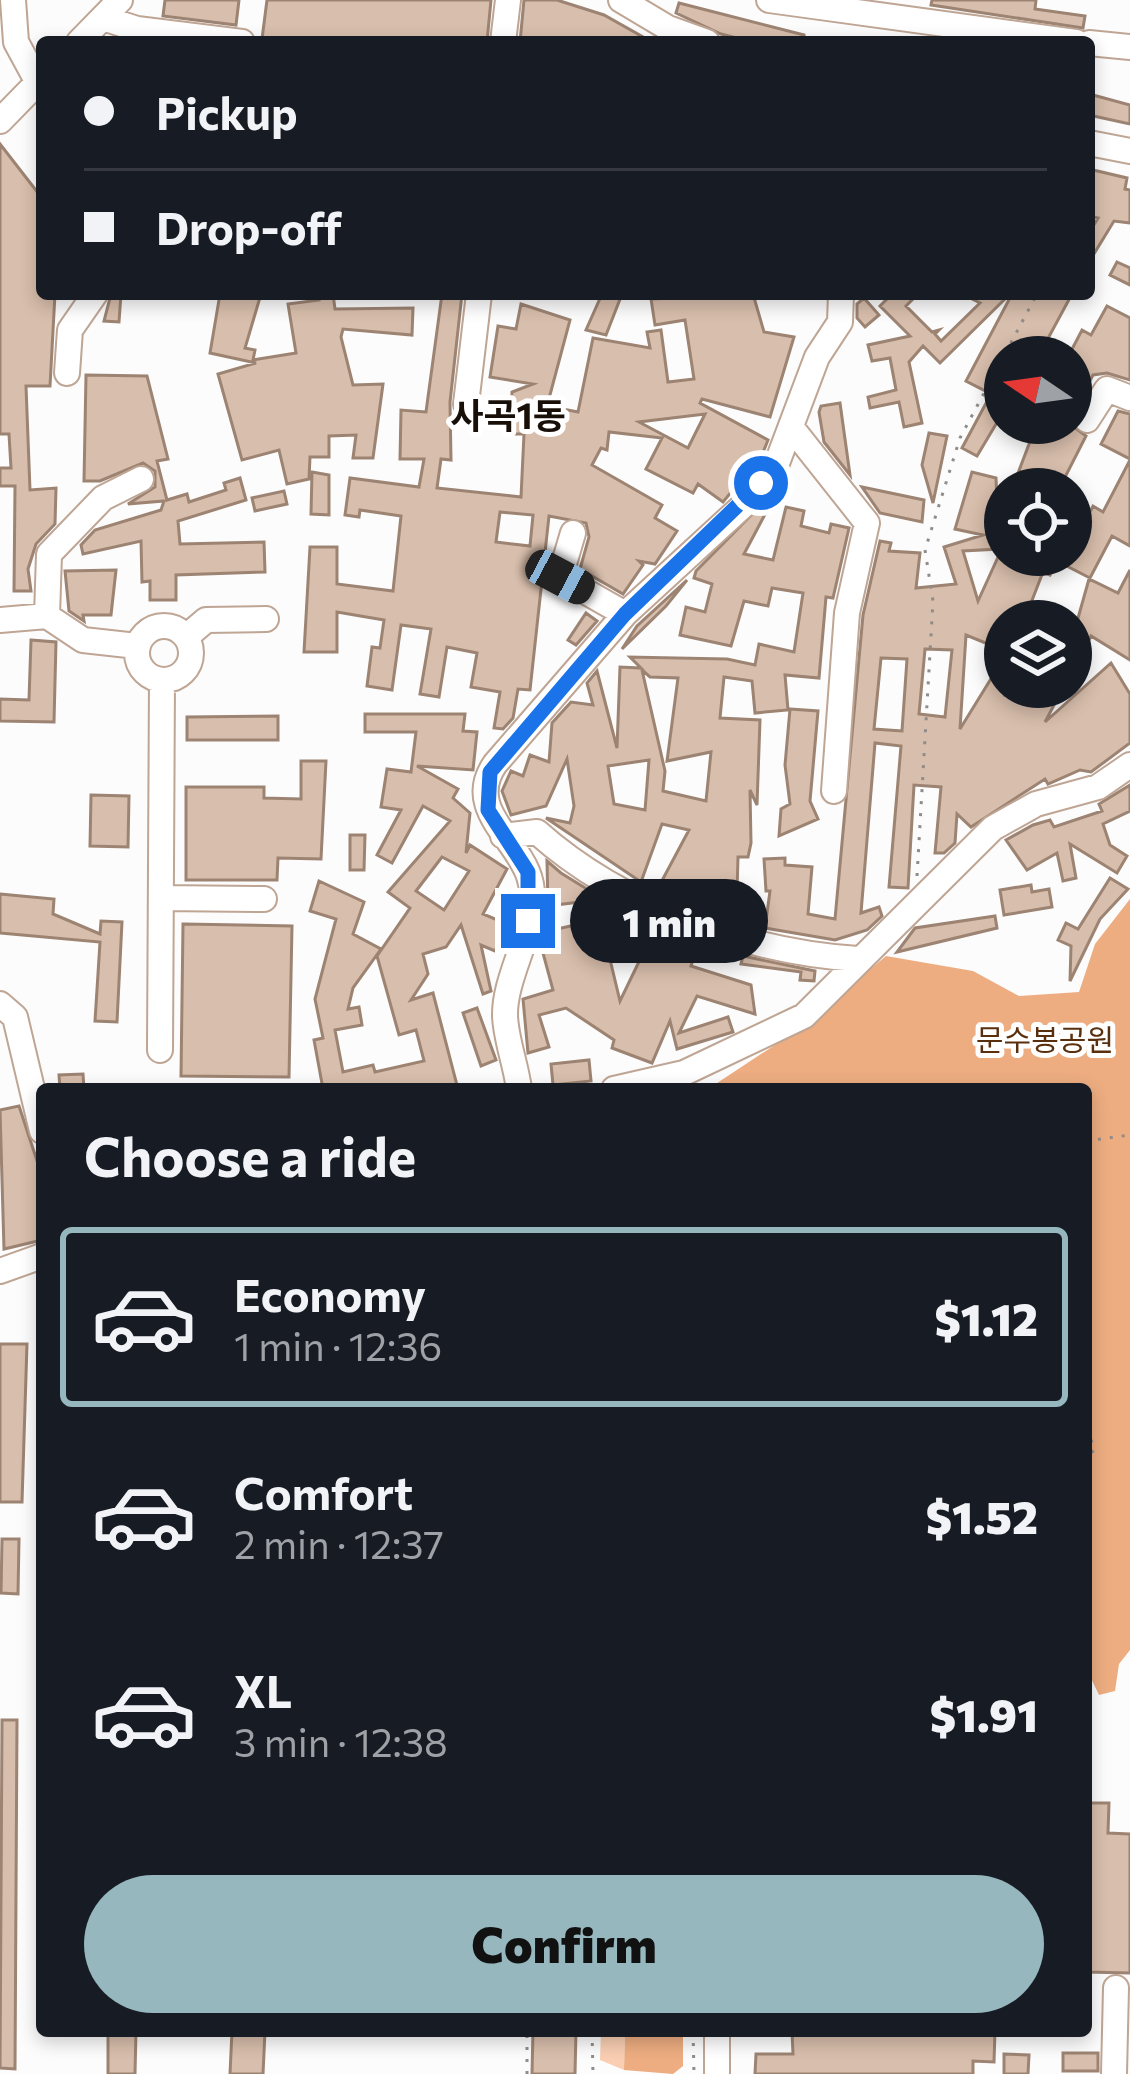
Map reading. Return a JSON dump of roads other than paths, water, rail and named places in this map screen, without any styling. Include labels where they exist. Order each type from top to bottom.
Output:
[{"type":"street","points":[[13,0],[16,42],[36,77]]},
{"type":"street","points":[[504,36],[508,0]]},
{"type":"street","points":[[621,0],[690,36]]},
{"type":"street","points":[[769,0],[1032,36]]},
{"type":"street","points":[[85,36],[111,9],[137,28],[197,36]]},
{"type":"street","points":[[1095,44],[1130,47]]},
{"type":"street","points":[[0,121],[36,88]]},
{"type":"street","points":[[1095,143],[1130,151]]},
{"type":"street","points":[[67,373],[70,330],[90,300]]},
{"type":"street","points":[[466,404],[478,300]]},
{"type":"street","points":[[518,1083],[505,1020],[532,896],[528,872],[488,810],[490,772],[625,614],[746,503],[777,463],[817,357],[840,322],[842,300]]},
{"type":"street","points":[[1092,412],[1107,389],[1130,398]]},
{"type":"street","points":[[791,427],[867,523],[848,613],[834,791]]},
{"type":"street","points":[[47,616],[50,554],[103,498],[141,478]]},
{"type":"street","points":[[573,533],[560,577],[625,614]]},
{"type":"street","points":[[0,620],[47,616],[82,640],[137,646]]},
{"type":"street","points":[[186,637],[206,620],[266,619]]},
{"type":"street","points":[[162,681],[141,670],[137,646],[143,635],[165,626],[186,637]]},
{"type":"street","points":[[162,681],[184,671],[190,660],[186,637]]},
{"type":"street","points":[[160,1050],[162,681]]},
{"type":"street","points":[[660,1083],[804,1016],[915,902],[1010,817],[1098,787],[1130,765]]},
{"type":"street","points":[[503,836],[537,832],[568,860],[729,936],[769,948],[858,959]]},
{"type":"street","points":[[161,898],[264,898]]},
{"type":"street","points":[[0,1004],[15,1017],[36,1106]]},
{"type":"street","points":[[0,1271],[36,1258]]},
{"type":"street","points":[[1114,2074],[1116,1988]]},
{"type":"street","points":[[717,2037],[717,2074]]},
{"type":"district","name":"사곡1동","points":[[508,414]]},
{"type":"park label","name":"문수봉공원","points":[[1045,1038]]}]
